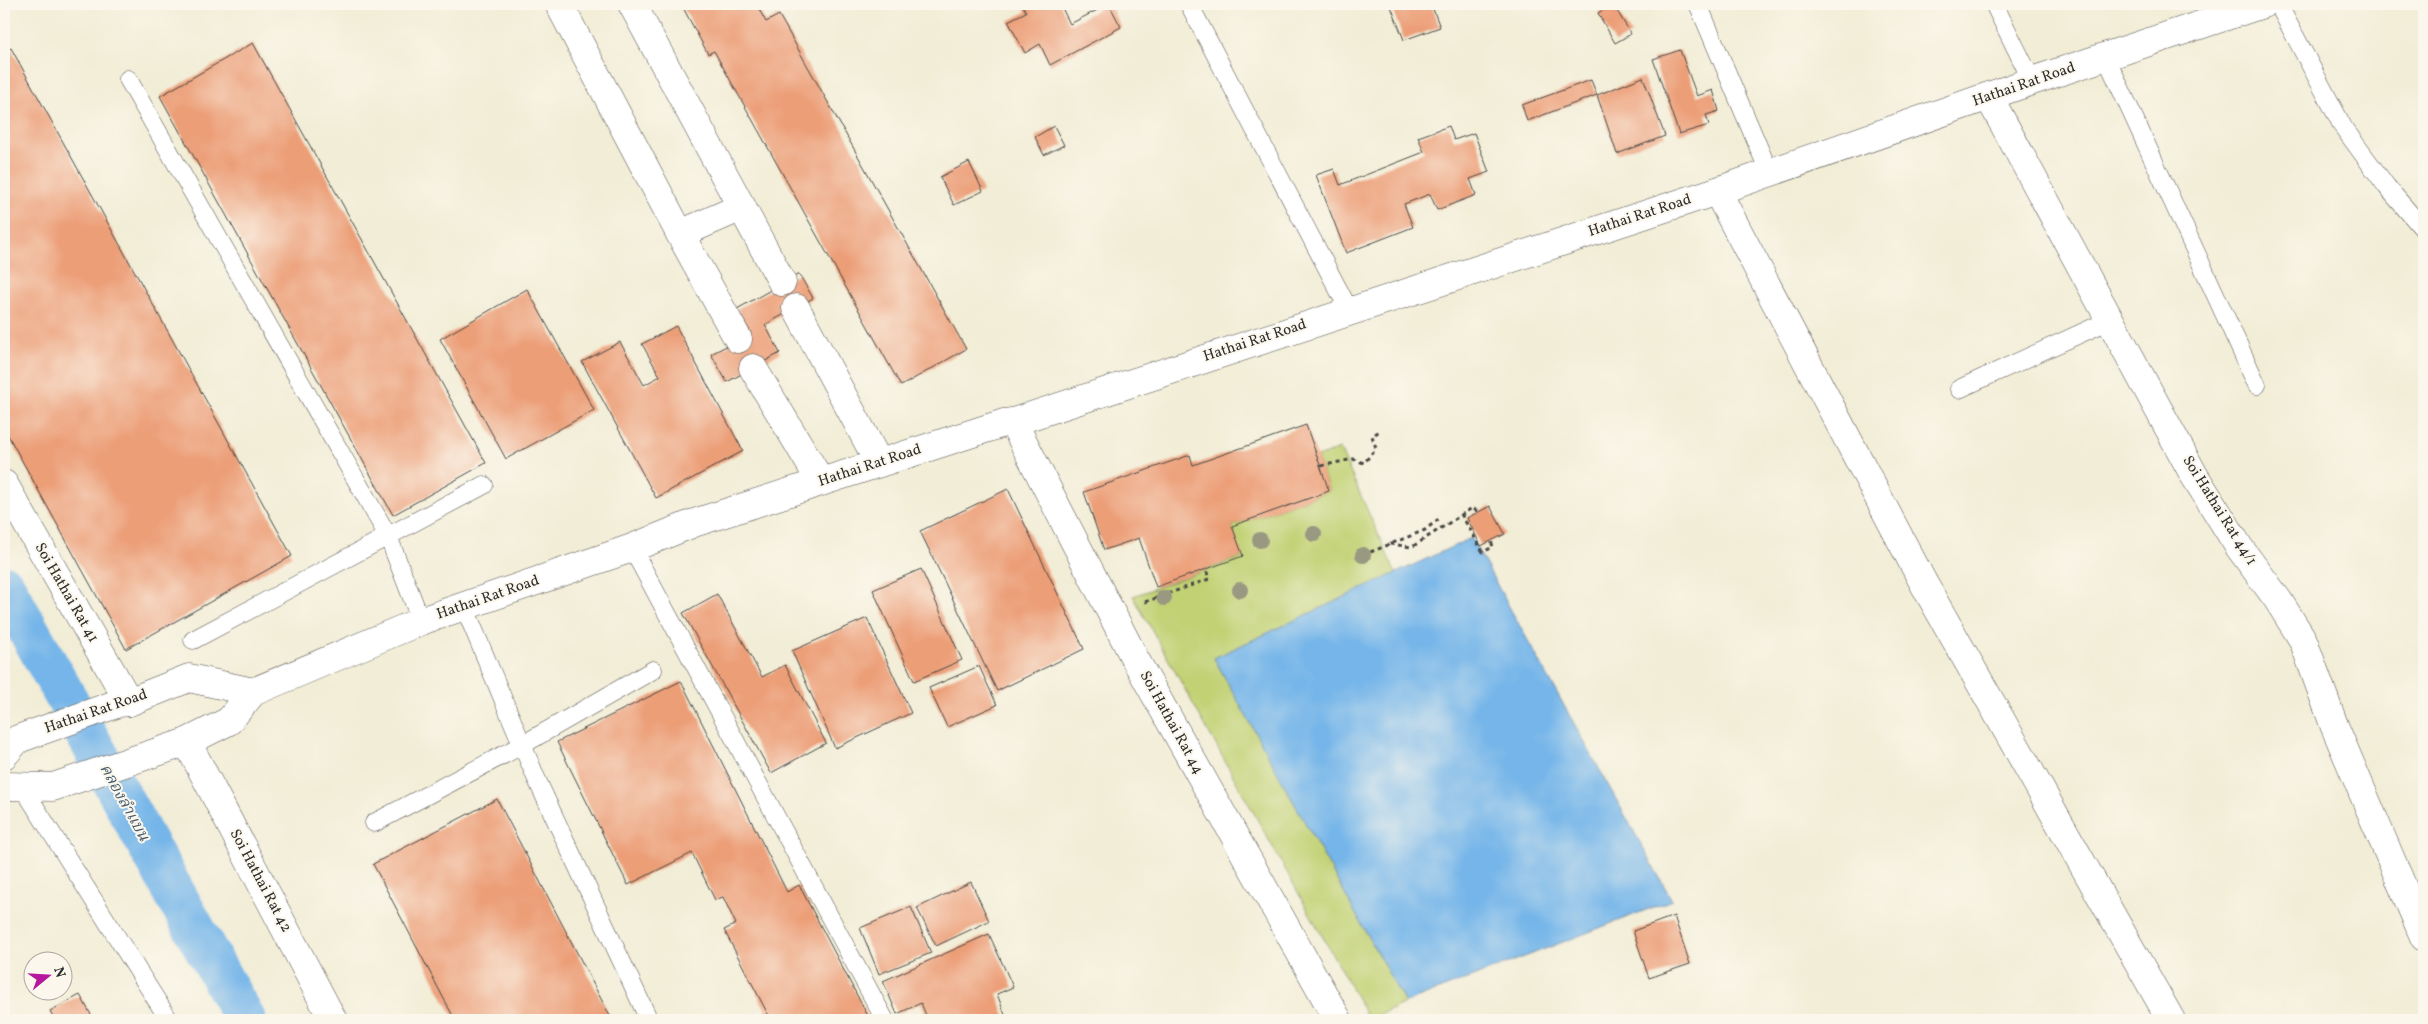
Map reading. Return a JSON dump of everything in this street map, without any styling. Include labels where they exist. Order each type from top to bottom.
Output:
[{"type":"street","points":[[559,4],[680,234],[738,339]]},
{"type":"street","points":[[632,4],[782,282]]},
{"type":"street","name":"Hathai Rat Road","points":[[13,786],[54,787],[176,746],[229,720],[253,692],[422,621],[632,548],[694,523],[1004,423],[1013,422],[1349,310],[1717,191],[2032,81],[2263,4]]},
{"type":"street","name":"Soi Hathai Rat 44/1","points":[[1989,97],[2194,476],[2239,547],[2278,600],[2303,640],[2334,725],[2424,936]]},
{"type":"street","points":[[1717,191],[1924,584],[2171,1020]]},
{"type":"street","points":[[680,234],[742,207]]},
{"type":"street","points":[[796,308],[879,463]]},
{"type":"street","points":[[753,368],[821,482]]},
{"type":"street","name":"Soi Hathai Rat 44","points":[[1013,422],[1138,666],[1338,1020]]},
{"type":"street","name":"Soi Hathai Rat 41","points":[[4,484],[124,702]]},
{"type":"street","name":"Hathai Rat Road","points":[[11,747],[189,678],[253,692]]},
{"type":"street","name":"Soi Hathai Rat 42","points":[[176,746],[333,1020]]},
{"type":"lane","points":[[1189,4],[1349,310]]},
{"type":"lane","points":[[1698,4],[1769,172]]},
{"type":"lane","points":[[1994,4],[2032,81]]},
{"type":"lane","points":[[2278,4],[2343,127],[2386,187],[2424,230]]},
{"type":"lane","points":[[2106,57],[2257,385]]},
{"type":"lane","points":[[128,79],[388,536],[422,621]]},
{"type":"lane","points":[[1959,389],[2110,320]]},
{"type":"lane","points":[[193,640],[484,485]]},
{"type":"lane","points":[[632,548],[885,1020]]},
{"type":"lane","points":[[464,606],[522,745],[649,1020]]},
{"type":"lane","points":[[374,823],[522,745],[653,670]]},
{"type":"lane","points":[[13,786],[169,1020]]},
{"type":"path","points":[[1321,466],[1353,459],[1364,463],[1376,448],[1372,436],[1381,430]]},
{"type":"path","points":[[1390,544],[1412,547],[1472,508],[1479,512]]},
{"type":"path","points":[[1461,514],[1483,552],[1493,548],[1491,541]]},
{"type":"path","points":[[1364,555],[1425,530],[1440,518]]},
{"type":"path","points":[[1112,614],[1209,579],[1206,569]]},
{"type":"green space","points":[[1340,449],[1396,574],[1214,658],[1405,1003],[1369,1020],[1133,596],[1242,557],[1232,526],[1329,491],[1317,457]]},
{"type":"water","points":[[1471,538],[1672,900],[1405,1003],[1214,658]]},
{"type":"building","points":[[681,4],[756,4],[766,22],[779,15],[966,349],[901,386],[714,51],[708,54]]},
{"type":"building","points":[[1028,4],[1060,4],[1070,24],[1109,4],[1121,27],[1050,65],[1040,44],[1025,53],[1008,21],[1026,12],[1023,6]]},
{"type":"building","points":[[1390,4],[1431,4],[1440,27],[1404,40]]},
{"type":"building","points":[[1613,4],[1631,34],[1615,43],[1598,13]]},
{"type":"building","points":[[253,43],[486,463],[393,515],[160,96]]},
{"type":"building","points":[[11,48],[292,556],[126,649],[4,428],[4,52]]},
{"type":"building","points":[[1680,50],[1697,96],[1713,90],[1719,111],[1706,115],[1709,125],[1679,134],[1653,59]]},
{"type":"building","points":[[1643,77],[1665,136],[1617,154],[1597,95]]},
{"type":"building","points":[[1591,80],[1597,95],[1527,121],[1522,105]]},
{"type":"building","points":[[1054,126],[1064,145],[1044,155],[1035,137]]},
{"type":"building","points":[[1449,126],[1454,140],[1474,133],[1489,172],[1470,179],[1476,195],[1437,210],[1430,194],[1404,204],[1413,227],[1346,253],[1316,175],[1334,169],[1340,185],[1424,152],[1418,137]]},
{"type":"building","points":[[969,162],[983,191],[954,205],[940,177]]},
{"type":"building","points":[[799,274],[813,298],[765,325],[780,353],[727,382],[711,354],[751,333],[737,309]]},
{"type":"building","points":[[527,289],[594,410],[506,459],[440,339]]},
{"type":"building","points":[[676,326],[743,451],[656,498],[582,362],[620,342],[644,385],[660,376],[642,344]]},
{"type":"building","points":[[1306,425],[1329,491],[1232,526],[1243,556],[1156,587],[1139,538],[1104,550],[1084,492],[1190,455],[1193,465]]},
{"type":"building","points":[[1008,489],[1084,649],[997,691],[920,531]]},
{"type":"building","points":[[1490,506],[1505,534],[1481,546],[1467,518]]},
{"type":"building","points":[[921,569],[962,660],[914,681],[873,590]]},
{"type":"building","points":[[717,594],[762,677],[785,665],[826,743],[771,773],[683,613]]},
{"type":"building","points":[[867,618],[911,713],[835,748],[792,651]]},
{"type":"building","points":[[979,666],[997,705],[947,727],[929,688]]},
{"type":"building","points":[[681,681],[787,892],[799,885],[870,1020],[771,1020],[724,930],[736,924],[723,897],[715,900],[692,853],[628,885],[557,742]]},
{"type":"building","points":[[497,799],[612,1020],[455,1020],[373,864]]},
{"type":"building","points":[[971,882],[989,921],[936,946],[917,908]]},
{"type":"building","points":[[911,907],[931,953],[879,974],[860,928]]},
{"type":"building","points":[[1674,916],[1690,964],[1649,978],[1633,931]]},
{"type":"building","points":[[989,934],[1013,987],[997,994],[1007,1020],[928,1020],[921,1003],[897,1014],[883,981]]},
{"type":"building","points":[[80,995],[94,1020],[55,1020],[50,1011],[67,1002],[72,1002],[72,999]]},
{"type":"waterway","name":"คลองลำแบน","points":[[4,586],[245,1020]]}]
